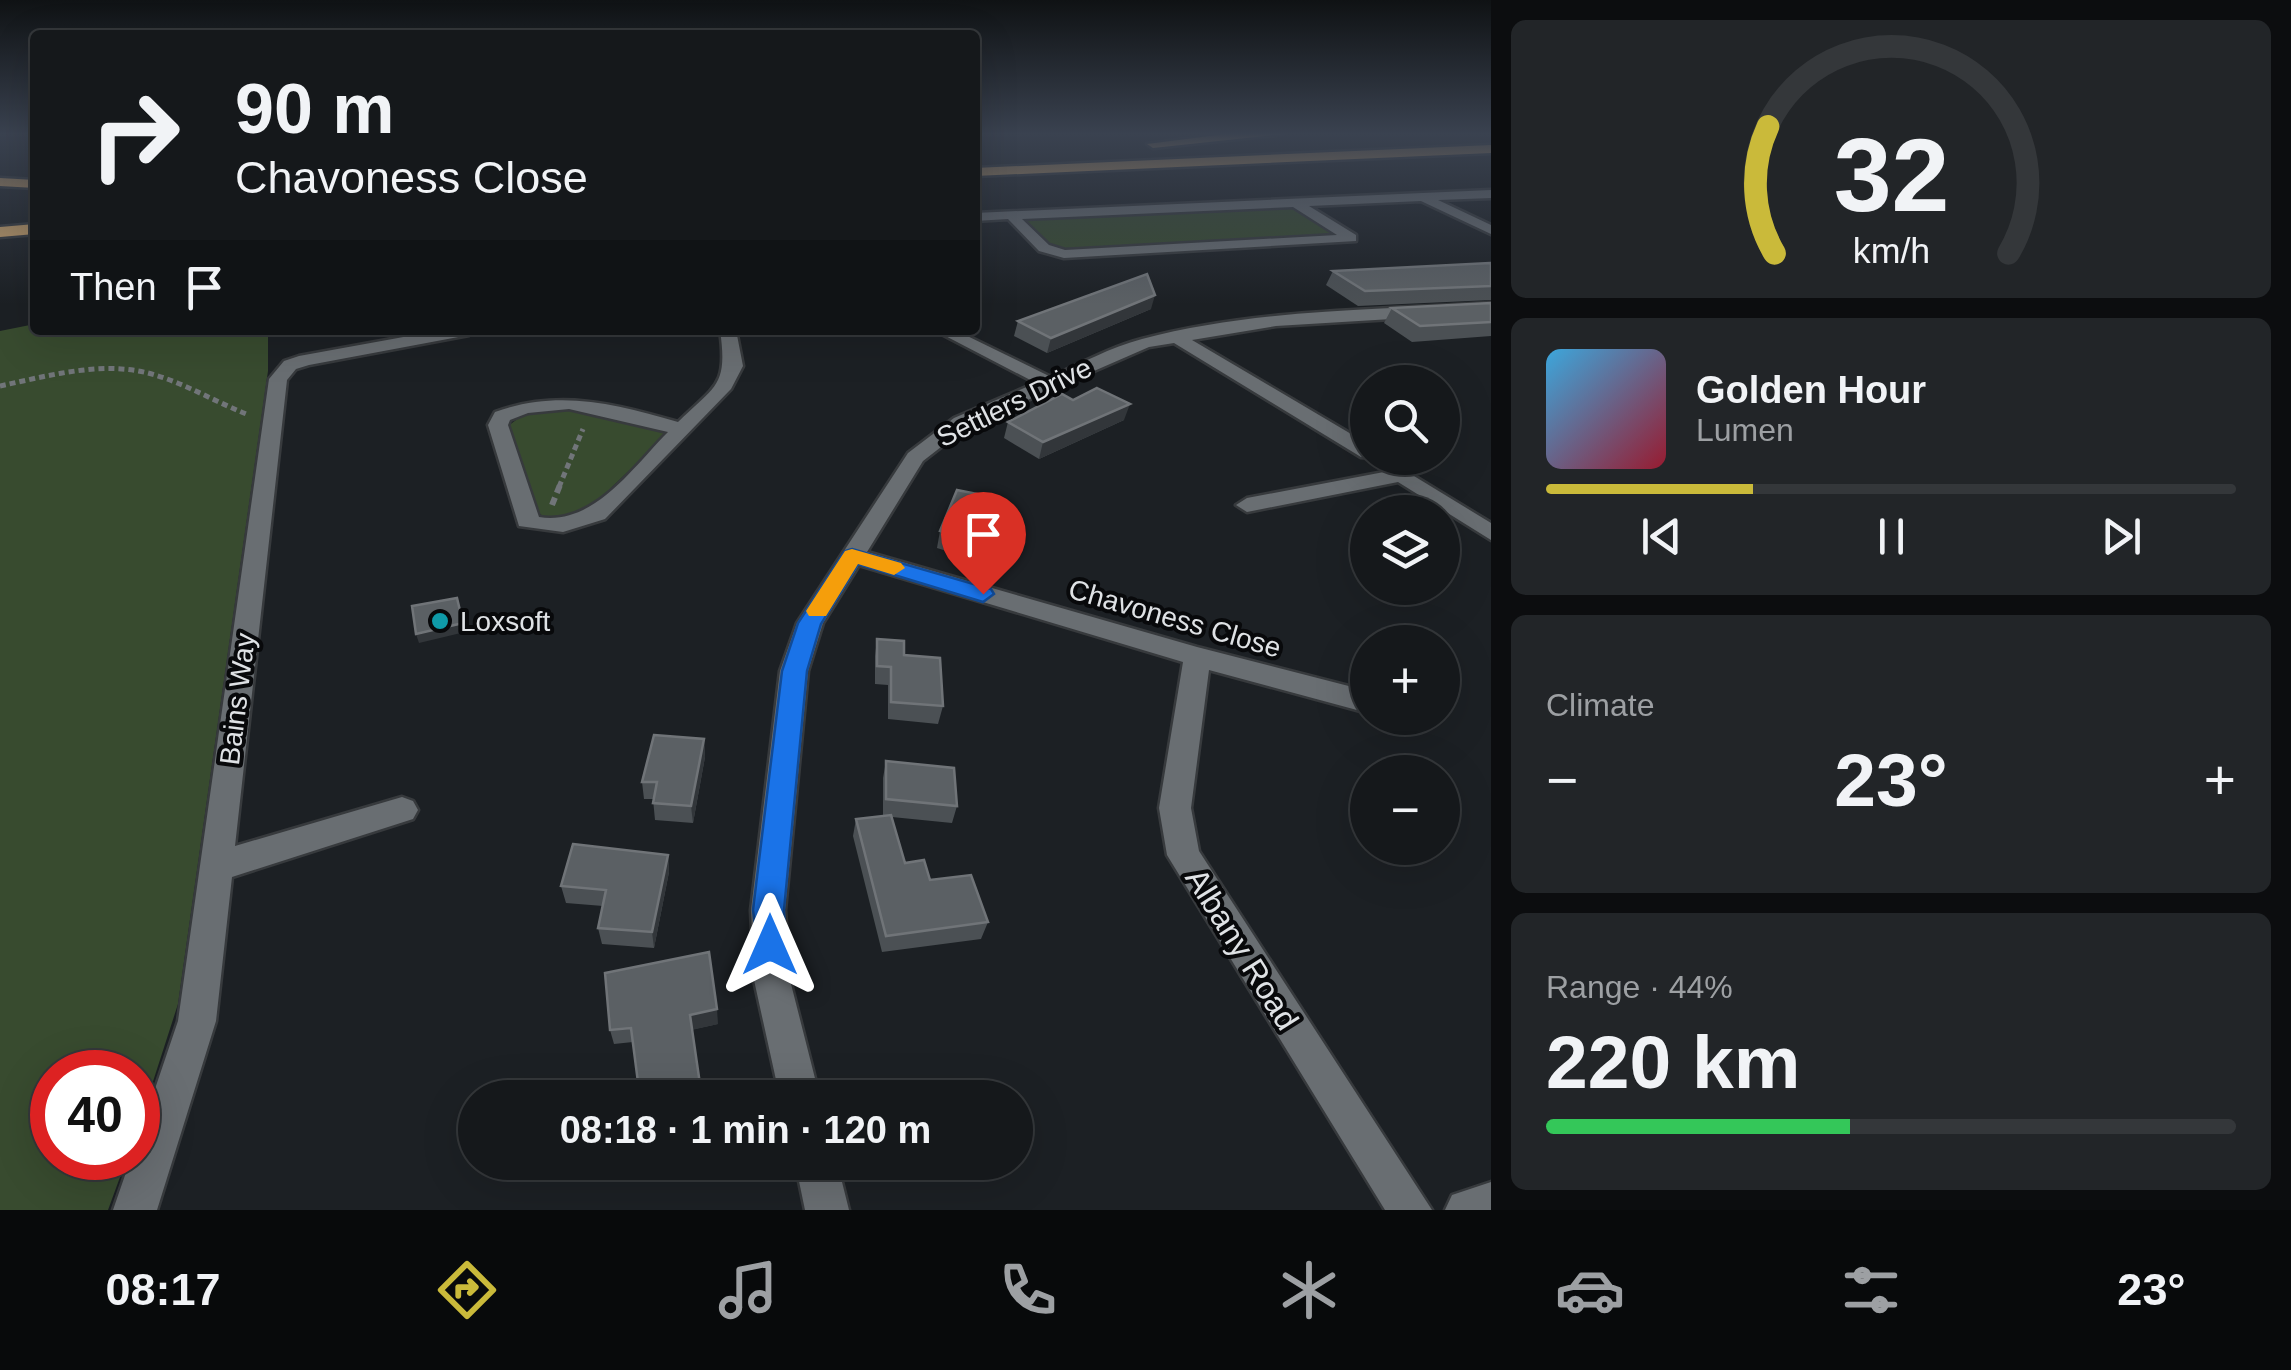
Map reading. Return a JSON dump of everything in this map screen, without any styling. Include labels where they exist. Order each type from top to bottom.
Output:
[{"type":"highway","points":[[0,198],[30,196]]},
{"type":"highway","points":[[0,216],[30,214]]},
{"type":"highway","points":[[0,232],[30,229]]},
{"type":"street","points":[[980,216],[1491,194]]},
{"type":"street","points":[[1421,197],[1491,230]]},
{"type":"street","points":[[1011,215],[1044,248],[1071,255],[1350,238],[1294,202]]},
{"type":"street","name":"Settlers Drive","points":[[796,1080],[772,980],[768,910],[794,671],[810,623],[924,448],[949,428],[1128,348],[1276,321],[1491,308]]},
{"type":"street","name":"Bains Way","points":[[134,1210],[197,1022],[278,379],[290,365],[443,335]]},
{"type":"street","points":[[680,429],[593,404],[564,402],[512,412],[498,420],[523,515],[544,526],[572,524],[597,514],[680,429],[729,377],[734,354],[729,335]]},
{"type":"street","points":[[952,335],[1047,382]]},
{"type":"street","points":[[1176,337],[1350,442]]},
{"type":"street","points":[[1247,506],[1403,475],[1491,533]]},
{"type":"street","name":"Chavoness Close","points":[[852,556],[1197,658],[1350,697]]},
{"type":"street","name":"Albany Road","points":[[1197,658],[1175,808],[1182,856],[1410,1210]]},
{"type":"street","points":[[215,867],[402,810]]},
{"type":"street","points":[[820,1180],[827,1210]]},
{"type":"street","points":[[1467,1210],[1491,1204]]},
{"type":"path","points":[[0,386],[59,374],[143,371],[272,423]]},
{"type":"path","points":[[544,526],[593,404]]},
{"type":"green space","points":[[1292,207],[1340,236],[1071,251],[1048,245],[1025,223],[1027,218]]},
{"type":"green space","points":[[30,325],[30,335],[268,335],[268,371],[178,1004],[160,1060],[160,1050],[30,1050],[30,1180],[119,1180],[108,1210],[0,1210],[0,331]]},
{"type":"green space","points":[[564,406],[662,429],[665,436],[584,514],[547,519],[529,506],[508,426],[524,414]]},
{"type":"building","points":[[1491,263],[1491,286],[1365,291],[1333,271]]},
{"type":"building","points":[[1147,274],[1155,295],[1051,338],[1018,321]]},
{"type":"building","points":[[1491,303],[1491,322],[1420,326],[1392,308]]},
{"type":"building","points":[[1097,388],[1130,404],[1043,442],[1008,422],[1062,394],[1073,400]]},
{"type":"building","points":[[957,490],[992,497],[973,540],[940,531]]},
{"type":"building","name":"Loxsoft","points":[[457,598],[463,623],[416,634],[412,606]]},
{"type":"building","points":[[877,639],[904,641],[904,655],[940,658],[943,706],[891,702],[891,667],[877,666]]},
{"type":"building","points":[[654,735],[704,739],[691,806],[653,803],[657,782],[642,782]]},
{"type":"building","points":[[886,761],[954,768],[957,806],[886,799]]},
{"type":"building","points":[[891,815],[905,863],[924,860],[930,880],[971,875],[988,922],[886,936],[856,819]]},
{"type":"building","points":[[573,844],[668,855],[652,932],[598,928],[606,890],[561,886]]},
{"type":"building","points":[[709,952],[717,1009],[690,1015],[699,1080],[638,1080],[631,1028],[610,1030],[605,973]]},
{"type":"slow traffic","points":[[818,611],[852,556],[894,568]]},
{"type":"place","name":"Loxsoft","points":[[440,621]]},
{"type":"route","points":[[770,945],[768,910],[794,671],[810,623],[852,556],[983,594]]}]
